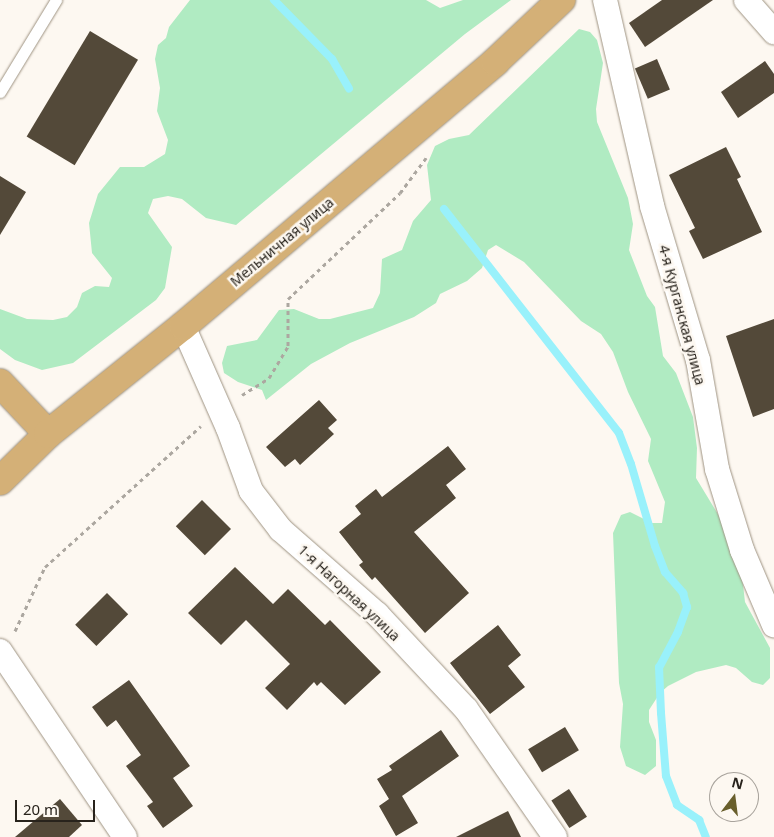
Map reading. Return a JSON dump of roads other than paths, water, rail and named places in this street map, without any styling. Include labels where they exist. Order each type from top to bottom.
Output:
[{"type":"main road","name":"Мельничная улица","points":[[0,481],[48,434],[183,326],[496,62],[560,0]]},
{"type":"main road","points":[[0,383],[48,434]]},
{"type":"street","name":"4-я Курганская улица","points":[[605,0],[652,206],[698,360],[717,469],[742,550],[774,625]]},
{"type":"street","points":[[746,0],[774,32]]},
{"type":"street","name":"1-я Нагорная улица","points":[[183,326],[220,410],[251,491],[281,530],[377,614],[466,709],[555,837]]},
{"type":"street","points":[[2,654],[125,837]]},
{"type":"lane","points":[[0,92],[56,0]]},
{"type":"waterway","points":[[274,0],[332,59],[349,89]]},
{"type":"waterway","points":[[444,209],[619,433],[631,464],[655,546],[665,572],[683,593],[687,607],[678,632],[659,667],[666,776],[677,805],[699,820],[706,837]]}]
